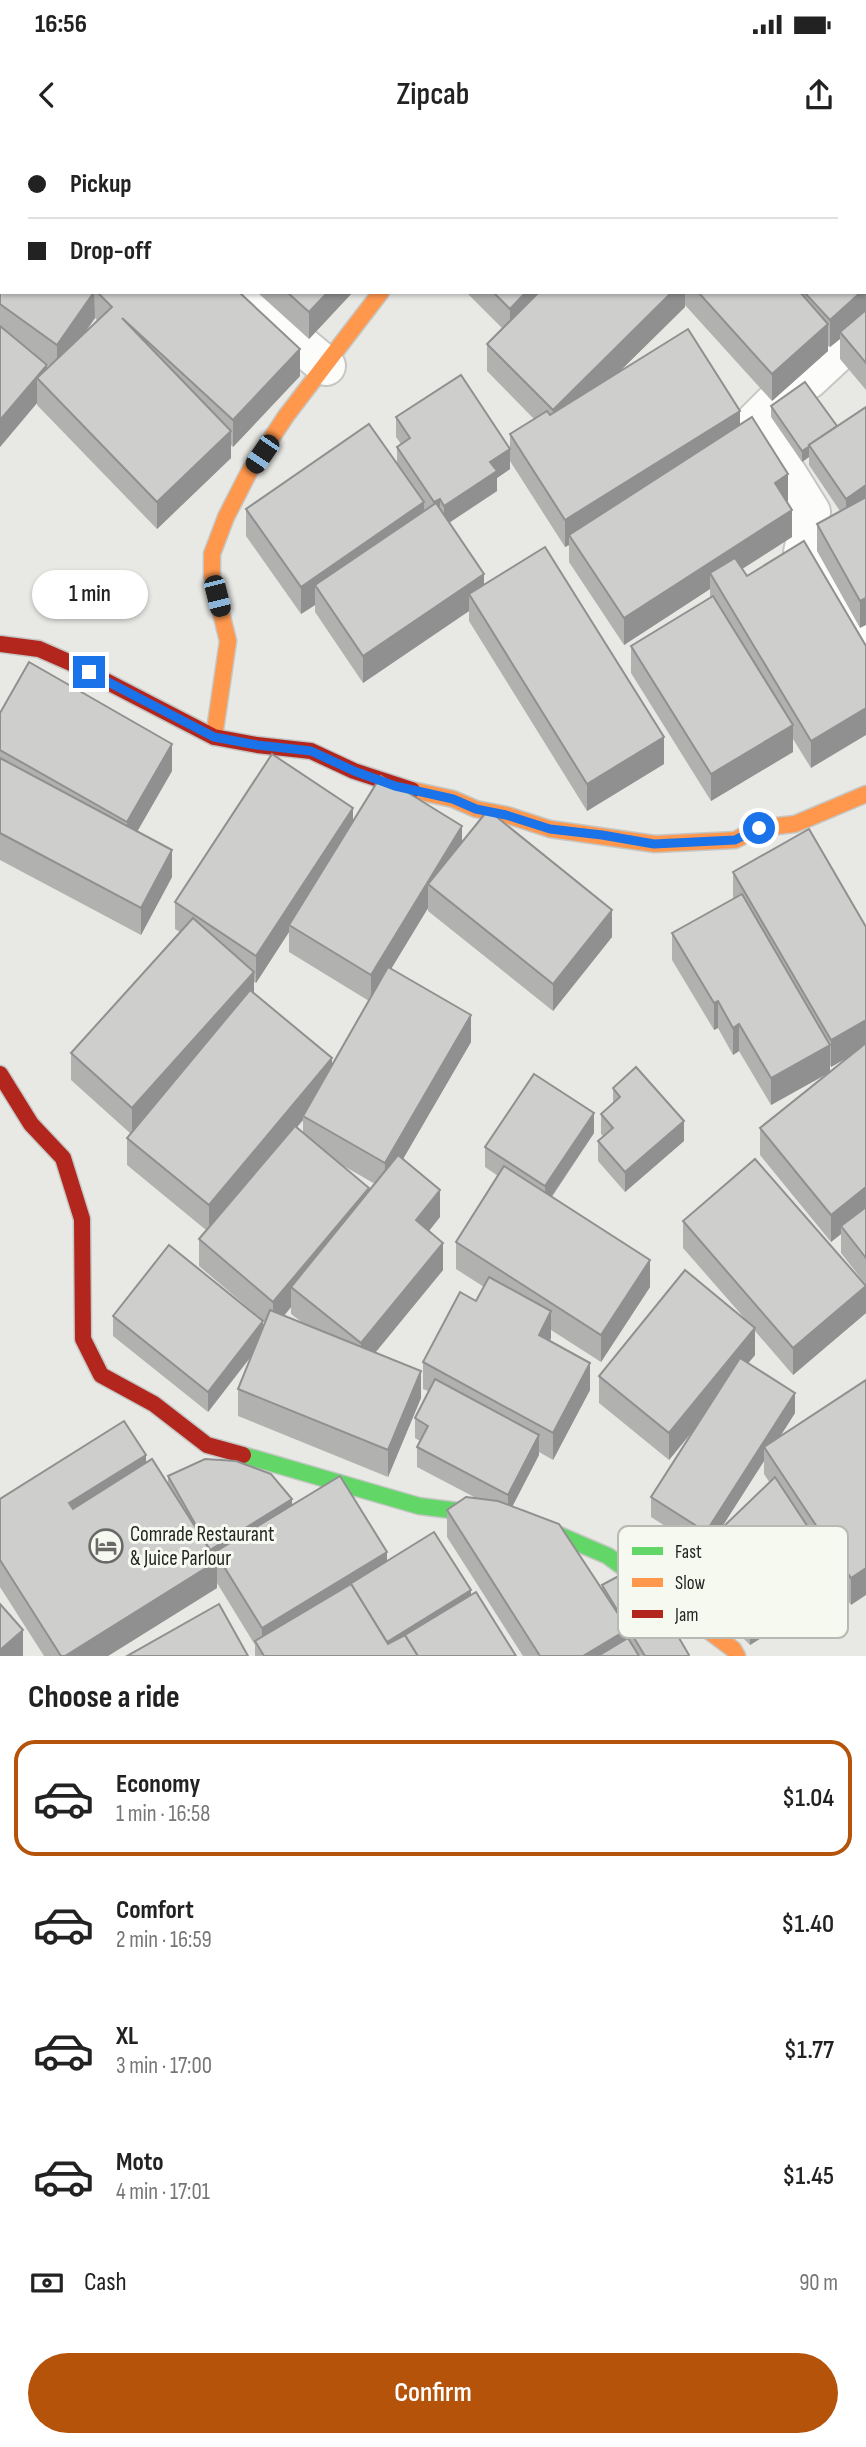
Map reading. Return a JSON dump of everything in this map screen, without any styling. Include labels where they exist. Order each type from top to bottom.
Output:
[{"type":"street","points":[[240,294],[326,366]]},
{"type":"street","points":[[214,737],[228,641],[212,576],[212,554],[226,517],[249,472],[286,416],[380,294]]},
{"type":"street","points":[[866,326],[809,379],[777,400],[755,422],[811,512],[803,553],[866,654]]},
{"type":"street","points":[[0,645],[38,649],[214,737],[311,751],[395,786],[453,799],[476,809],[550,829],[654,844],[735,840],[759,828],[795,824],[866,794]]},
{"type":"street","points":[[0,1074],[31,1124],[63,1158],[82,1219],[83,1339],[101,1375],[153,1404],[207,1445],[419,1506],[522,1519],[608,1556],[618,1564]]},
{"type":"street","points":[[717,1638],[737,1656]]},
{"type":"building","points":[[0,294],[93,294],[57,345],[0,304]]},
{"type":"building","points":[[99,294],[241,294],[300,349],[233,420],[122,318],[231,431],[157,502],[37,378],[112,307]]},
{"type":"building","points":[[289,294],[326,294],[309,312]]},
{"type":"building","points":[[495,294],[524,294],[510,309]]},
{"type":"building","points":[[537,294],[670,294],[553,410],[487,344]]},
{"type":"building","points":[[700,294],[802,294],[828,324],[772,374]]},
{"type":"building","points":[[806,294],[859,294],[830,320]]},
{"type":"building","points":[[866,310],[866,363],[840,332]]},
{"type":"building","points":[[0,326],[47,365],[0,420]]},
{"type":"building","points":[[688,329],[740,411],[565,520],[510,434],[547,411],[550,415]]},
{"type":"building","points":[[461,375],[510,449],[490,462],[497,471],[444,506],[440,499],[434,502],[397,447],[410,438],[396,417]]},
{"type":"building","points":[[805,382],[837,426],[802,451],[771,406]]},
{"type":"building","points":[[866,407],[866,485],[846,499],[809,445]]},
{"type":"building","points":[[752,417],[788,474],[775,483],[792,510],[624,618],[569,535]]},
{"type":"building","points":[[369,424],[424,502],[301,587],[246,509]]},
{"type":"building","points":[[866,497],[866,598],[860,601],[817,524]]},
{"type":"building","points":[[436,503],[484,574],[363,656],[315,585]]},
{"type":"building","points":[[804,541],[866,646],[866,708],[811,741],[710,573],[735,558],[747,576]]},
{"type":"building","points":[[545,547],[664,737],[587,784],[469,594]]},
{"type":"building","points":[[713,596],[793,725],[711,774],[631,646]]},
{"type":"building","points":[[29,662],[172,744],[127,822],[0,750],[0,713]]},
{"type":"building","points":[[272,754],[353,808],[256,956],[175,902]]},
{"type":"building","points":[[0,758],[172,850],[141,908],[0,833]]},
{"type":"building","points":[[381,776],[462,826],[371,975],[289,925]]},
{"type":"building","points":[[488,810],[612,910],[553,984],[428,884]]},
{"type":"building","points":[[809,829],[866,927],[866,1020],[831,1040],[733,872]]},
{"type":"building","points":[[742,894],[830,1045],[771,1078],[739,1024],[733,1028],[718,1001],[714,1003],[672,933]]},
{"type":"building","points":[[193,918],[254,972],[132,1108],[71,1053]]},
{"type":"building","points":[[388,967],[471,1015],[385,1163],[303,1116]]},
{"type":"building","points":[[250,990],[332,1058],[209,1205],[127,1138]]},
{"type":"building","points":[[866,1043],[866,1187],[831,1215],[760,1128]]},
{"type":"building","points":[[636,1067],[684,1121],[625,1172],[598,1141],[613,1128],[601,1114],[620,1097],[613,1088]]},
{"type":"building","points":[[534,1074],[594,1113],[545,1186],[485,1147]]},
{"type":"building","points":[[295,1126],[369,1188],[273,1302],[199,1239]]},
{"type":"building","points":[[398,1155],[440,1190],[416,1220],[443,1243],[361,1343],[291,1287]]},
{"type":"building","points":[[755,1159],[866,1286],[793,1348],[683,1221]]},
{"type":"building","points":[[504,1166],[650,1260],[601,1335],[456,1242]]},
{"type":"building","points":[[866,1207],[866,1258],[841,1226]]},
{"type":"building","points":[[169,1245],[263,1321],[208,1392],[113,1316]]},
{"type":"building","points":[[685,1270],[755,1328],[669,1433],[599,1376]]},
{"type":"building","points":[[489,1277],[551,1311],[539,1335],[590,1363],[553,1433],[423,1362],[460,1292],[476,1301]]},
{"type":"building","points":[[270,1310],[421,1371],[388,1450],[238,1389]]},
{"type":"building","points":[[740,1358],[795,1393],[710,1526],[697,1526],[651,1497]]},
{"type":"building","points":[[435,1379],[539,1435],[508,1495],[417,1447],[428,1426],[415,1418]]},
{"type":"building","points":[[866,1380],[866,1568],[851,1578],[848,1573],[848,1526],[816,1526],[764,1447]]},
{"type":"building","points":[[124,1421],[146,1455],[69,1503],[73,1509],[152,1459],[217,1561],[61,1656],[0,1560],[0,1499]]},
{"type":"building","points":[[205,1459],[236,1461],[271,1474],[292,1499],[210,1550],[168,1476]]},
{"type":"building","points":[[340,1476],[387,1552],[262,1628],[215,1552]]},
{"type":"building","points":[[775,1477],[807,1526],[724,1526]]},
{"type":"building","points":[[466,1497],[498,1501],[559,1524],[618,1614],[618,1635],[583,1656],[540,1656],[447,1510]]},
{"type":"building","points":[[434,1532],[471,1590],[387,1642],[350,1584]]},
{"type":"building","points":[[618,1576],[618,1611],[602,1585]]},
{"type":"building","points":[[351,1584],[388,1644],[405,1635],[418,1656],[264,1656],[255,1641]]},
{"type":"building","points":[[476,1592],[516,1656],[418,1656],[405,1635]]},
{"type":"building","points":[[0,1604],[23,1630],[0,1650]]},
{"type":"building","points":[[219,1604],[248,1656],[127,1656]]},
{"type":"building","points":[[628,1638],[639,1656],[598,1656]]},
{"type":"building","points":[[634,1638],[679,1638],[689,1655],[688,1656],[645,1656]]},
{"type":"traffic: fast","points":[[243,1455],[419,1506],[522,1519],[608,1556],[618,1563]]},
{"type":"traffic: slow","points":[[214,737],[228,641],[212,576],[212,554],[226,517],[249,472],[286,416],[379,294]]},
{"type":"traffic: slow","points":[[412,790],[453,799],[476,809],[507,815],[550,829],[655,844],[735,840],[759,828],[795,824],[866,794]]},
{"type":"traffic: slow","points":[[718,1638],[733,1649],[737,1656]]},
{"type":"traffic: jam","points":[[0,644],[39,649],[214,737],[311,751],[354,771],[412,790]]},
{"type":"traffic: jam","points":[[0,1074],[31,1124],[63,1158],[82,1219],[83,1339],[101,1375],[154,1404],[207,1445],[243,1455]]},
{"type":"place","name":"Comrade Restaurant & Juice Parlour","points":[[106,1546]]},
{"type":"route","points":[[89,672],[214,737],[311,751],[395,786],[453,799],[476,809],[550,829],[654,844],[735,840],[759,828]]}]
